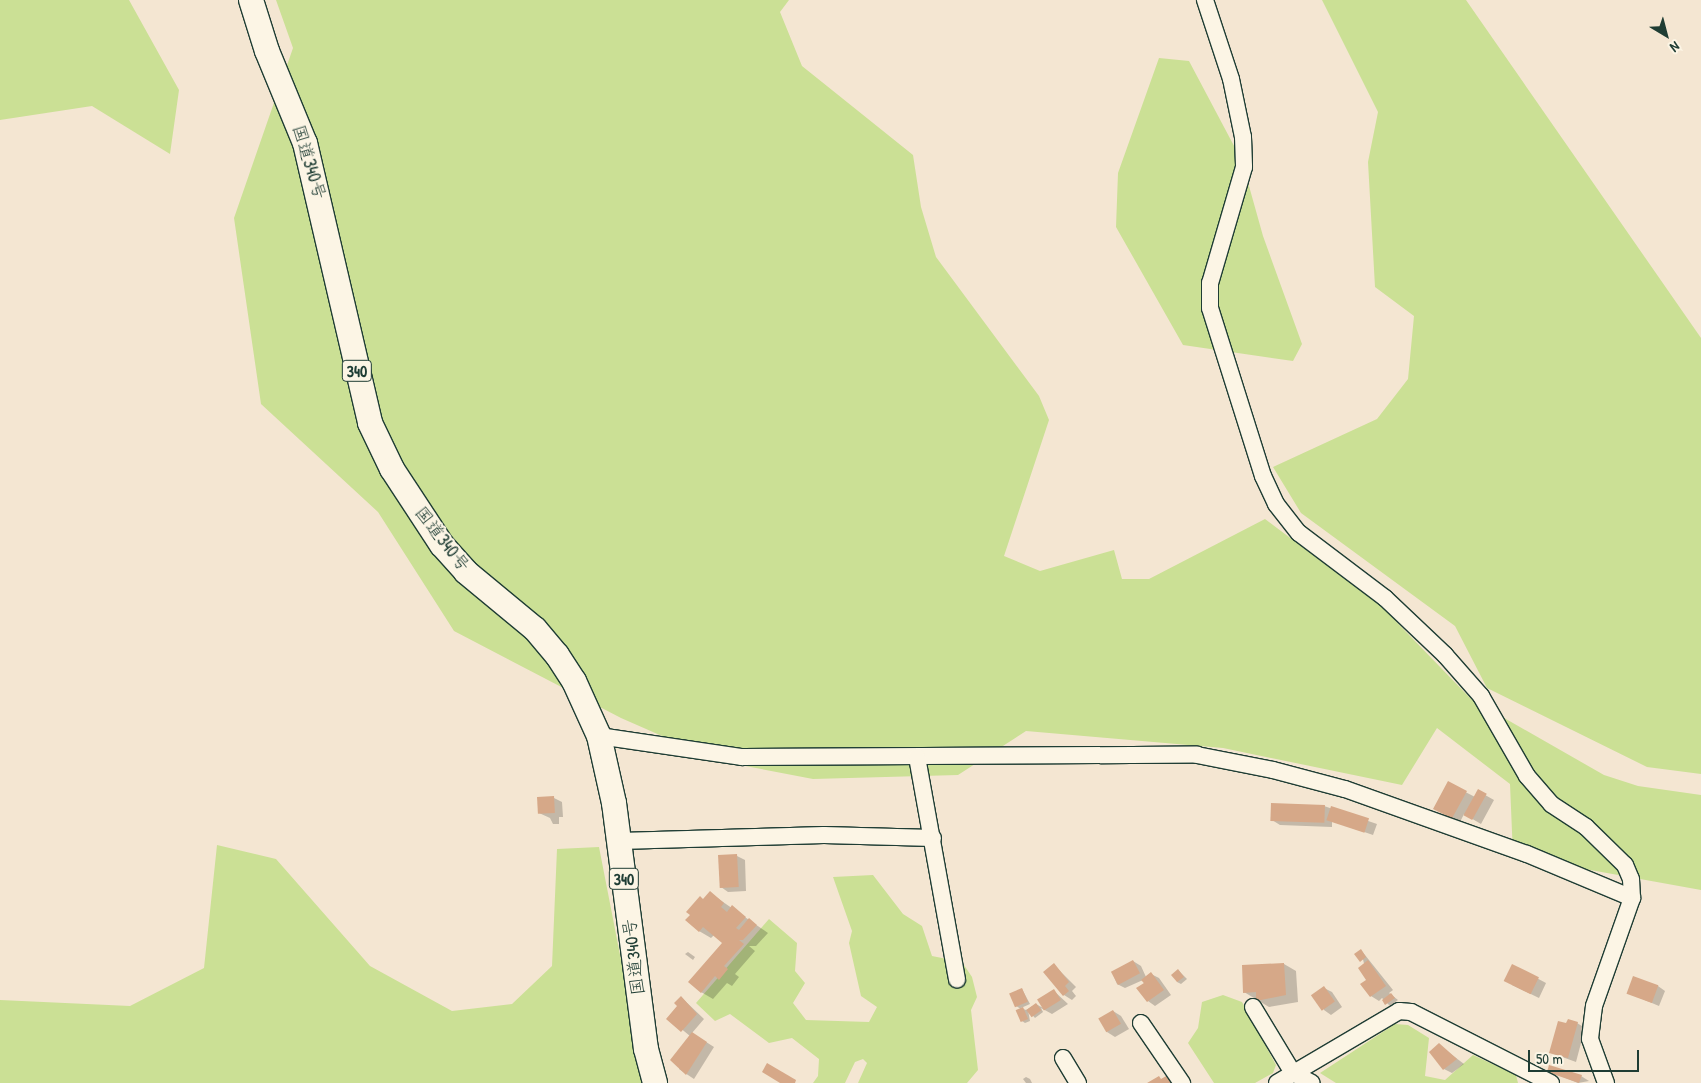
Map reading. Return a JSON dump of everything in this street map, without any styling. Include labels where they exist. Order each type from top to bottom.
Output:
[{"type":"highway","name":"国道340号","points":[[251,0],[267,51],[305,143],[370,423],[392,469],[442,545],[466,572],[535,630],[557,655],[574,681],[599,736],[620,842],[646,1049],[655,1083]]},
{"type":"street","points":[[1204,0],[1231,79],[1243,137],[1244,167],[1210,283],[1210,308],[1263,476],[1276,504],[1299,533],[1385,598],[1457,668],[1482,696],[1527,776],[1551,804],[1586,827],[1625,865],[1631,879],[1632,898],[1594,1006],[1590,1039],[1602,1082]]},
{"type":"street","points":[[599,736],[742,757],[1197,755],[1273,770],[1345,789],[1527,854],[1632,898]]},
{"type":"street","points":[[917,757],[957,978]]},
{"type":"street","points":[[620,842],[824,835],[932,838]]},
{"type":"street","points":[[1253,1007],[1293,1073],[1312,1083]]},
{"type":"street","points":[[1277,1083],[1399,1011],[1412,1012],[1551,1083]]},
{"type":"street","points":[[1141,1023],[1182,1083]]},
{"type":"street","points":[[1063,1058],[1078,1083]]},
{"type":"green space","points":[[0,0],[129,0],[179,90],[170,154],[92,106],[0,120]]},
{"type":"green space","points":[[276,0],[789,0],[780,12],[802,66],[913,155],[921,207],[936,257],[1039,396],[1049,420],[1004,556],[1040,571],[1114,550],[1122,579],[1149,579],[1265,519],[1382,607],[1471,699],[1604,775],[1638,786],[1701,795],[1701,890],[1513,856],[1510,784],[1437,728],[1402,785],[1223,748],[1026,731],[958,775],[813,779],[719,761],[621,718],[454,631],[378,512],[261,404],[234,218],[293,48]]},
{"type":"green space","points":[[1322,0],[1466,0],[1701,338],[1701,774],[1647,767],[1487,688],[1455,626],[1301,513],[1273,467],[1377,419],[1408,379],[1414,316],[1375,287],[1368,162],[1378,112]]},
{"type":"green space","points":[[1159,58],[1189,61],[1242,161],[1263,236],[1302,344],[1293,361],[1183,345],[1116,227],[1118,173]]},
{"type":"green space","points":[[217,845],[276,859],[370,966],[452,1011],[512,1004],[552,966],[557,849],[599,847],[645,1083],[0,1083],[0,1000],[130,1006],[204,968]]},
{"type":"green space","points":[[873,875],[903,914],[922,926],[932,956],[962,962],[972,977],[977,997],[971,1010],[978,1070],[967,1083],[858,1083],[867,1063],[863,1059],[855,1062],[845,1083],[813,1083],[818,1076],[819,1059],[792,1038],[769,1043],[730,1014],[715,1021],[696,1003],[769,919],[797,943],[795,971],[805,983],[793,1003],[806,1020],[869,1022],[877,1007],[861,996],[849,943],[852,931],[833,877]]},
{"type":"green space","points":[[1223,995],[1242,1002],[1276,1065],[1273,1073],[1255,1083],[1214,1083],[1188,1043],[1198,1028],[1202,1002]]},
{"type":"green space","points":[[1395,1024],[1408,1025],[1429,1038],[1425,1076],[1445,1080],[1473,1055],[1516,1075],[1518,1083],[1336,1083],[1320,1073]]},
{"type":"building","points":[[1448,781],[1467,791],[1450,822],[1444,819],[1445,815],[1433,809]]},
{"type":"building","points":[[1478,789],[1487,794],[1472,820],[1463,815]]},
{"type":"building","points":[[554,796],[555,813],[538,814],[537,797]]},
{"type":"building","points":[[1271,803],[1325,805],[1324,823],[1270,821]]},
{"type":"building","points":[[1331,806],[1369,818],[1364,833],[1326,820]]},
{"type":"building","points":[[737,854],[739,887],[720,888],[718,855]]},
{"type":"building","points":[[710,891],[724,903],[721,907],[727,912],[732,905],[746,917],[736,928],[739,930],[749,918],[757,925],[743,940],[739,940],[744,944],[724,966],[728,969],[719,980],[715,976],[701,993],[688,982],[722,943],[703,927],[699,932],[685,920],[690,915],[686,912],[700,896],[703,899]]},
{"type":"building","points":[[1361,949],[1366,957],[1360,962],[1354,954]]},
{"type":"building","points":[[1133,960],[1140,973],[1118,985],[1111,972]]},
{"type":"building","points":[[1368,960],[1386,986],[1370,997],[1360,984],[1366,980],[1358,968]]},
{"type":"building","points":[[1054,963],[1069,982],[1065,986],[1069,991],[1063,996],[1043,972]]},
{"type":"building","points":[[1284,963],[1286,995],[1256,1001],[1256,992],[1243,993],[1242,965]]},
{"type":"building","points":[[1512,964],[1539,977],[1531,994],[1504,981]]},
{"type":"building","points":[[1178,969],[1184,977],[1177,982],[1171,975]]},
{"type":"building","points":[[1151,972],[1164,990],[1147,1002],[1136,988],[1144,983],[1141,980]]},
{"type":"building","points":[[1633,976],[1658,985],[1652,1003],[1627,994]]},
{"type":"building","points":[[1324,986],[1335,1002],[1322,1011],[1311,995]]},
{"type":"building","points":[[1022,988],[1028,1002],[1015,1007],[1009,993]]},
{"type":"building","points":[[1054,989],[1061,1000],[1044,1011],[1037,1000]]},
{"type":"building","points":[[1391,993],[1395,998],[1385,1005],[1382,1000]]},
{"type":"building","points":[[681,996],[697,1014],[681,1032],[666,1019],[677,1006],[674,1003]]},
{"type":"building","points":[[1036,1003],[1041,1010],[1032,1017],[1026,1010]]},
{"type":"building","points":[[1023,1007],[1028,1019],[1021,1022],[1016,1010]]},
{"type":"building","points":[[1113,1010],[1121,1024],[1106,1032],[1098,1018]]},
{"type":"building","points":[[1568,1019],[1578,1022],[1568,1058],[1549,1053],[1558,1021],[1566,1023]]},
{"type":"building","points":[[692,1032],[707,1042],[686,1075],[670,1060]]},
{"type":"building","points":[[1439,1043],[1457,1059],[1443,1070],[1429,1052]]},
{"type":"building","points":[[767,1063],[796,1080],[795,1083],[780,1083],[762,1072]]},
{"type":"building","points":[[1549,1065],[1582,1075],[1579,1083],[1547,1072]]},
{"type":"building","points":[[1168,1075],[1172,1083],[1147,1083],[1159,1076],[1161,1079]]}]
